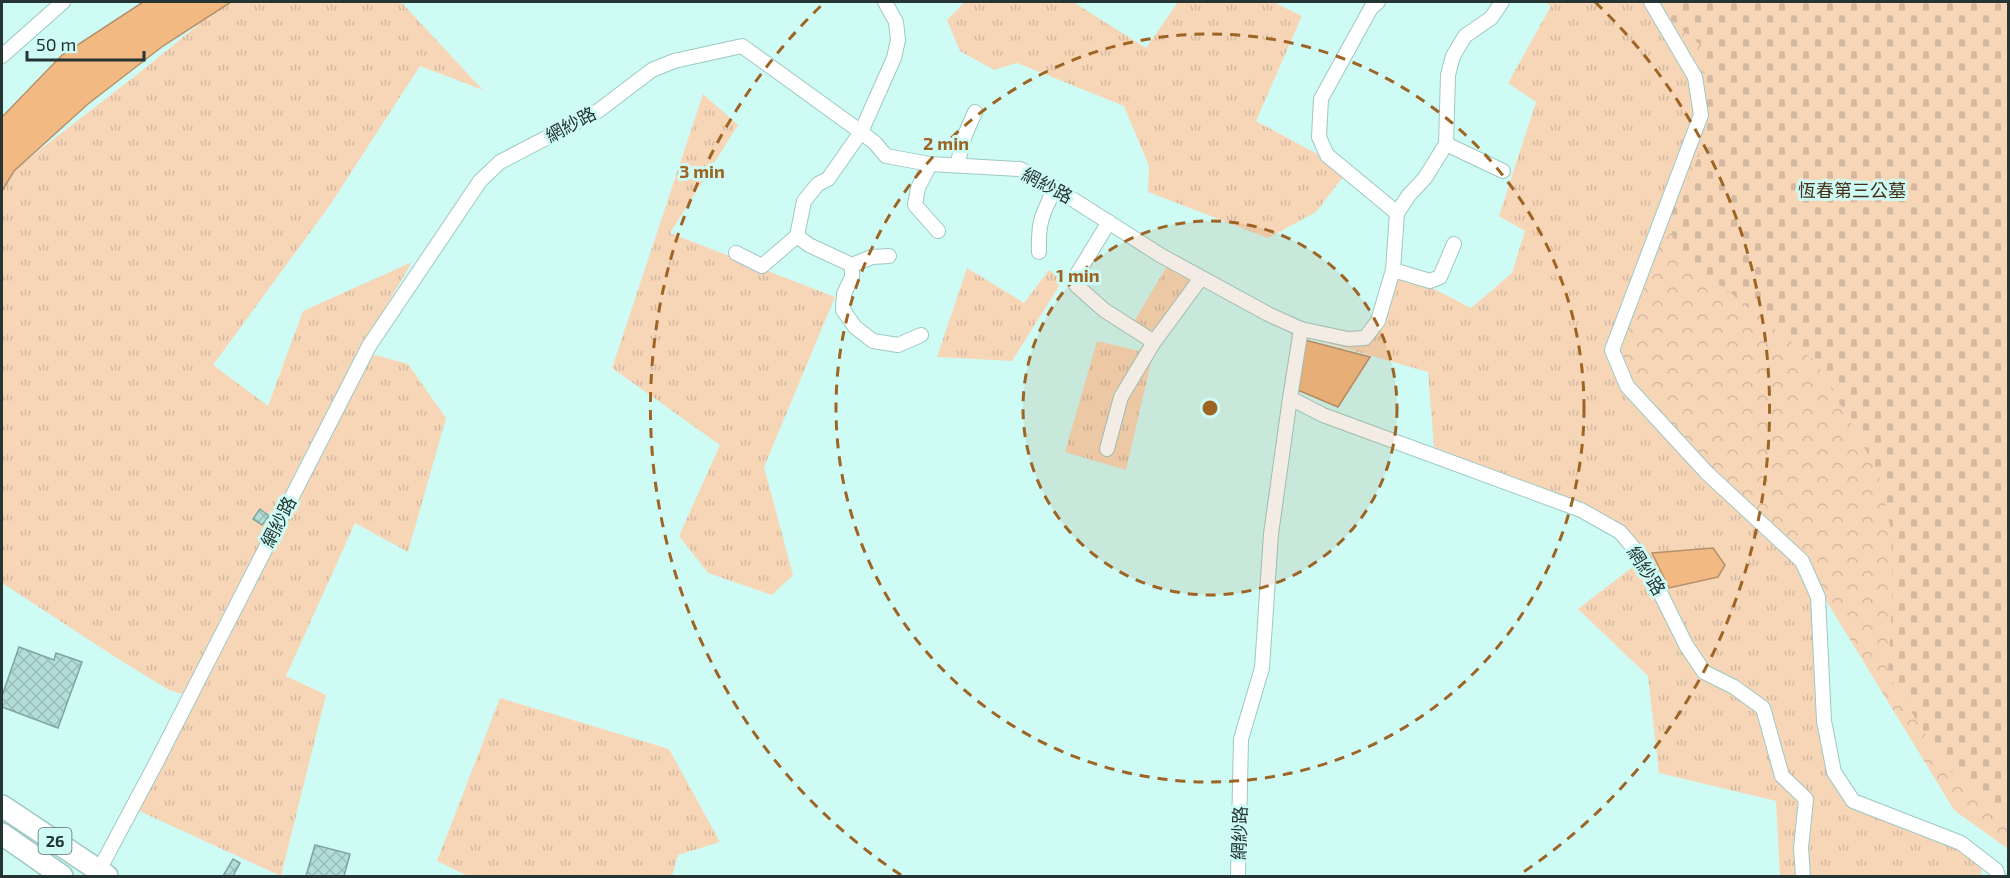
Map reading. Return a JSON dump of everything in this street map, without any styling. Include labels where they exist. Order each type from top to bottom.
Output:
[{"type":"main road","name":"26","points":[[2,806],[100,874]]},
{"type":"main road","name":"26","points":[[2,834],[62,876]]},
{"type":"street","points":[[2,56],[63,2]]},
{"type":"street","points":[[736,253],[762,266],[797,236],[804,201],[818,184],[828,179],[861,132],[894,58],[898,40],[896,22],[885,2]]},
{"type":"street","points":[[1378,2],[1371,8],[1321,99],[1319,137],[1326,155],[1398,213]]},
{"type":"street","points":[[1301,329],[1348,339],[1365,338],[1378,321],[1393,270],[1398,213],[1408,195],[1425,178],[1446,144],[1448,75],[1454,56],[1465,36],[1491,18],[1502,2]]},
{"type":"street","points":[[1651,2],[1695,77],[1701,115],[1612,350],[1619,368],[1627,386],[1707,473],[1802,561],[1818,597],[1824,721],[1834,772],[1853,801],[1961,843],[1995,870],[1998,876]]},
{"type":"street","name":"網紗路","points":[[100,874],[369,346],[480,181],[500,162],[598,111],[652,70],[674,61],[742,46],[861,132],[886,156],[930,164],[1020,169],[1201,278],[1301,329],[1271,534],[1262,668],[1241,739],[1239,876]]},
{"type":"street","points":[[957,165],[965,135],[975,111]]},
{"type":"street","points":[[1446,144],[1503,171]]},
{"type":"street","points":[[930,164],[918,188],[915,205],[938,231]]},
{"type":"street","points":[[1040,252],[1038,229],[1042,213],[1055,188]]},
{"type":"street","points":[[1109,222],[1076,276],[1076,285],[1104,310],[1154,342]]},
{"type":"street","points":[[797,236],[810,246],[852,265],[872,257],[889,256]]},
{"type":"street","points":[[1393,270],[1431,281],[1440,277],[1454,244]]},
{"type":"street","points":[[852,265],[852,277],[844,294],[843,310],[855,327],[873,341],[898,345],[921,335]]},
{"type":"street","points":[[1107,449],[1121,397],[1154,342],[1201,278]]},
{"type":"street","name":"網紗路","points":[[1290,398],[1323,415],[1581,510],[1620,532],[1644,560],[1686,645],[1704,672],[1734,687],[1763,708],[1782,776],[1806,800],[1801,848],[1803,876]]},
{"type":"green space","points":[[226,2],[401,2],[483,90],[420,66],[330,205],[213,365],[268,406],[303,311],[412,262],[360,351],[408,364],[446,418],[408,552],[355,523],[286,676],[326,695],[281,876],[137,810],[191,697],[169,690],[2,583],[2,189],[10,173]]},
{"type":"green space","points":[[965,2],[1073,2],[1146,48],[1178,2],[1273,2],[1302,16],[1256,121],[1323,157],[1343,177],[1316,212],[1268,238],[1148,192],[1149,166],[1124,106],[1017,63],[994,70],[960,51],[947,20]]},
{"type":"green space","points":[[1544,2],[1652,2],[1695,77],[1692,144],[1802,561],[1818,597],[1824,721],[1853,801],[1985,859],[1980,876],[1780,876],[1776,801],[1659,773],[1648,676],[1578,609],[1638,563],[1617,532],[1580,507],[1434,447],[1428,372],[1292,333],[1294,321],[1361,333],[1375,310],[1389,266],[1471,308],[1512,273],[1525,231],[1499,216],[1536,102],[1508,83],[1551,6]]},
{"type":"green space","name":"恆春第三公墓","points":[[1651,2],[2008,2],[2008,849],[1954,810],[1802,561],[1630,409],[1612,350],[1692,144],[1695,77]]},
{"type":"green space","name":"恆春第三公墓","points":[[1673,2],[2008,2],[2007,814],[1947,769],[1888,674],[1893,585],[1891,530],[1878,472],[1817,363],[1728,291],[1675,252],[1669,216],[1702,150],[1705,104],[1704,48],[1669,19]]},
{"type":"green space","points":[[703,94],[738,125],[670,233],[835,297],[764,467],[793,575],[772,595],[708,573],[679,536],[720,445],[612,368]]},
{"type":"green space","points":[[1170,261],[1195,278],[1153,354],[1126,470],[1065,452],[1097,341],[1139,351],[1151,330],[1132,325]]},
{"type":"green space","points":[[967,268],[1024,303],[1049,270],[1063,280],[1012,361],[937,357]]},
{"type":"green space","points":[[500,698],[669,749],[720,842],[678,855],[672,876],[468,876],[437,861]]},
{"type":"shaded area","points":[[143,2],[231,2],[163,46],[88,104],[14,171],[2,191],[2,117],[62,55]]},
{"type":"shaded area","points":[[1305,340],[1370,357],[1338,407],[1293,388]]},
{"type":"shaded area","points":[[1713,548],[1725,565],[1718,577],[1669,588],[1652,553]]},
{"type":"building","points":[[260,509],[269,516],[262,525],[253,519]]},
{"type":"building","points":[[19,647],[54,660],[56,653],[82,662],[58,728],[2,707],[2,696]]},
{"type":"building","points":[[315,845],[350,854],[344,876],[306,876]]},
{"type":"building","points":[[233,859],[240,863],[233,876],[223,876]]}]
